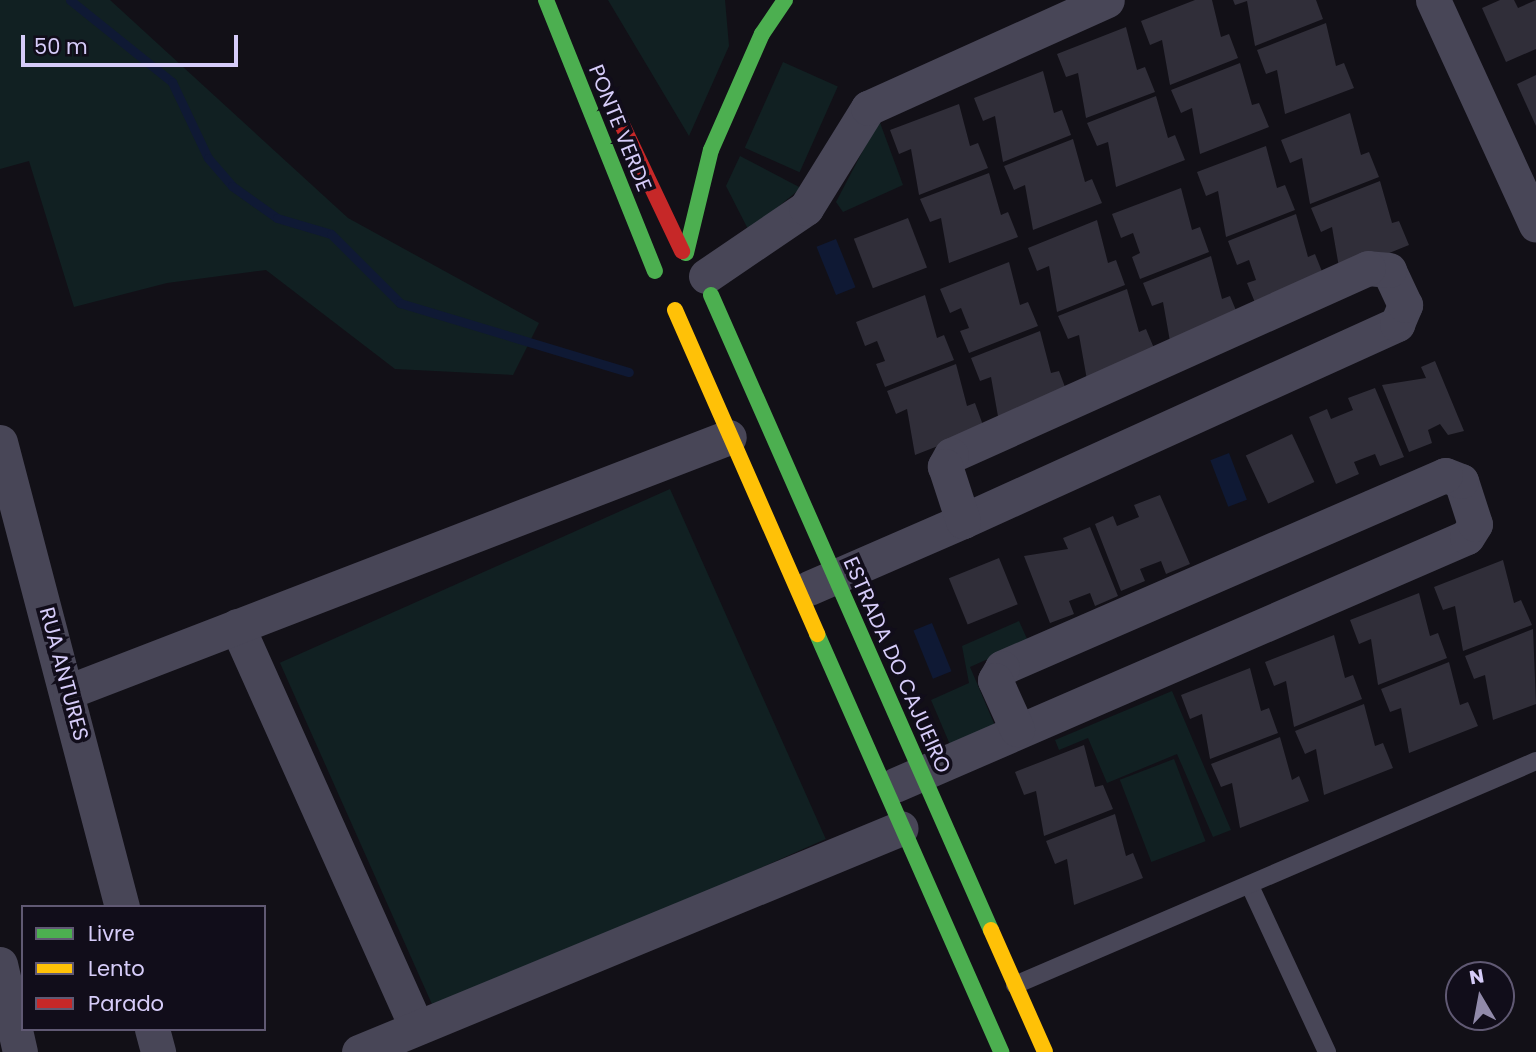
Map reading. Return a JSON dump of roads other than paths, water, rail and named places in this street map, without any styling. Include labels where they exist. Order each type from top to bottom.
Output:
[{"type":"main road","name":"PONTE VERDE","points":[[546,0],[656,271],[675,310]]},
{"type":"main road","name":"PONTE VERDE","points":[[552,0],[698,269]]},
{"type":"main road","name":"ESTRADA DO CAJUEIRO","points":[[785,0],[762,34],[711,150],[698,269],[922,773],[996,992],[1000,1052]]},
{"type":"main road","name":"ESTRADA DO CAJUEIRO","points":[[698,269],[711,150]]},
{"type":"main road","points":[[656,271],[666,255],[698,269],[700,315],[675,310]]},
{"type":"main road","name":"ESTRADA DO CAJUEIRO","points":[[675,310],[901,828],[996,992],[1045,1052]]},
{"type":"street","points":[[698,269],[806,208],[867,108],[1107,0]]},
{"type":"street","points":[[1433,0],[1536,225]]},
{"type":"street","points":[[797,593],[964,522],[1397,324],[1405,305],[1389,270],[1368,268],[951,455],[945,466],[964,522]]},
{"type":"street","points":[[70,691],[729,437]]},
{"type":"street","name":"RUA ANTURES","points":[[0,442],[70,691],[122,905]]},
{"type":"street","points":[[885,790],[1017,729],[1467,537],[1475,524],[1461,481],[1446,475],[1002,668],[995,680],[1017,729]]},
{"type":"street","points":[[237,626],[416,1028]]},
{"type":"street","points":[[359,1052],[901,828]]},
{"type":"street","points":[[0,964],[20,1052]]},
{"type":"street","points":[[153,1031],[158,1052]]},
{"type":"lane","points":[[996,992],[1251,886],[1536,761]]},
{"type":"lane","points":[[1251,886],[1327,1052]]},
{"type":"water","points":[[836,239],[855,287],[836,295],[817,247]]},
{"type":"water","points":[[1229,453],[1247,500],[1228,507],[1210,460]]},
{"type":"water","points":[[932,623],[951,671],[933,679],[913,630]]},
{"type":"waterway","points":[[70,0],[172,82],[208,158],[232,186],[277,218],[331,234],[400,303],[629,372]]}]
